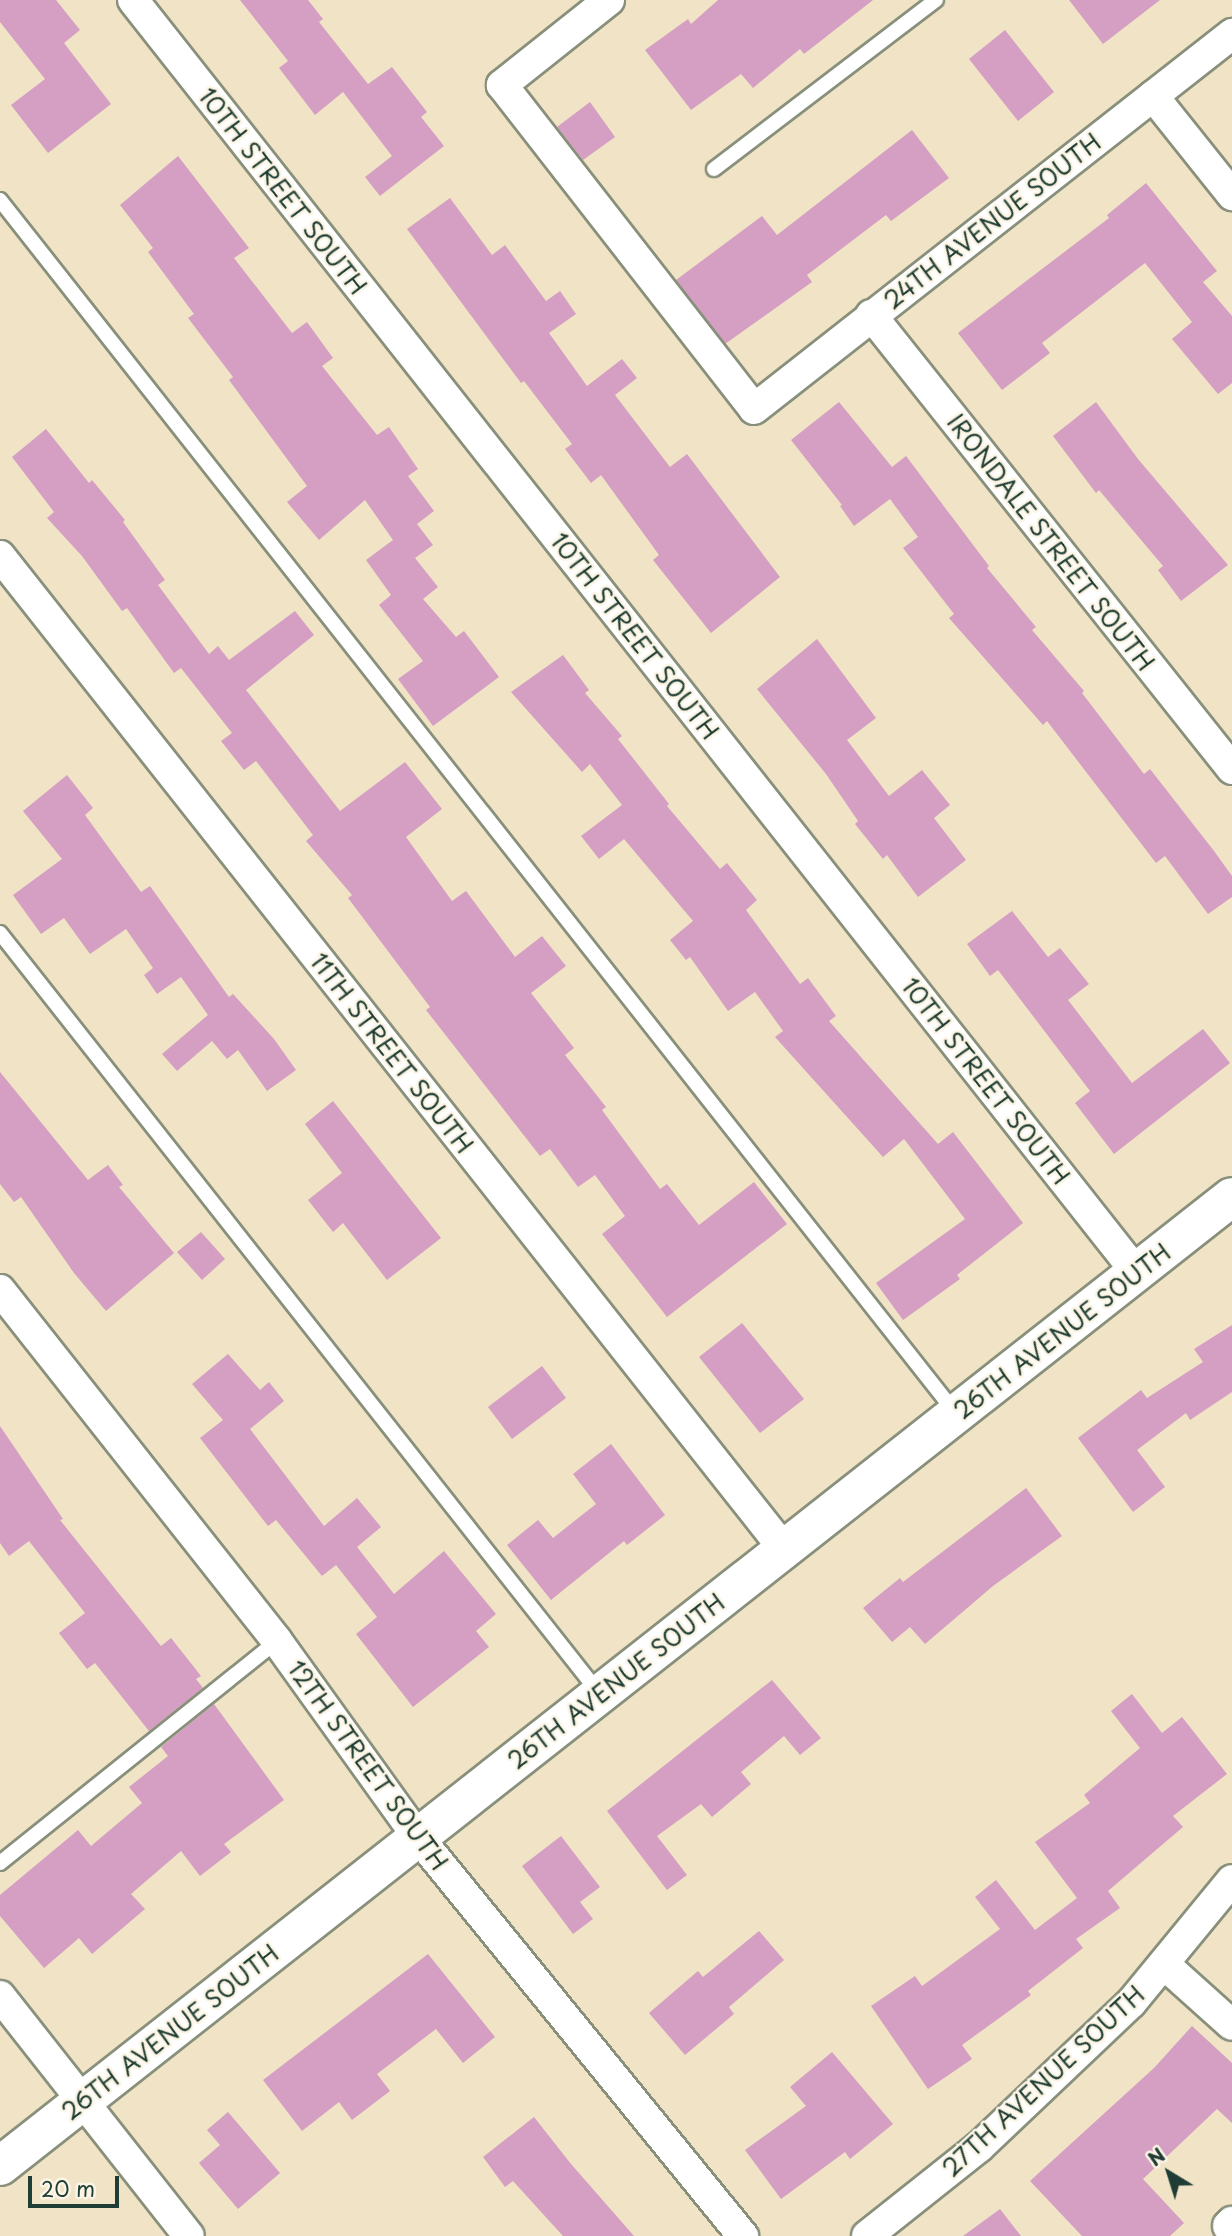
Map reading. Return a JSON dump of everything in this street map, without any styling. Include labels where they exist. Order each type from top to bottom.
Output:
[{"type":"street","name":"10TH STREET SOUTH","points":[[133,0],[1136,1272]]},
{"type":"street","name":"24TH AVENUE SOUTH","points":[[609,0],[502,85],[754,409],[1232,34]]},
{"type":"street","points":[[1153,96],[1232,195]]},
{"type":"street","name":"IRONDALE STREET SOUTH","points":[[871,315],[1232,769]]},
{"type":"street","name":"11TH STREET SOUTH","points":[[0,556],[784,1549]]},
{"type":"street","name":"26TH AVENUE SOUTH","points":[[0,2166],[1232,1197]]},
{"type":"street","name":"12TH STREET SOUTH","points":[[0,1290],[277,1641],[418,1837],[743,2236]]},
{"type":"street","name":"27TH AVENUE SOUTH","points":[[867,2236],[979,2147],[1132,2003],[1232,1880]]},
{"type":"street","points":[[1164,1964],[1232,2025]]},
{"type":"street","points":[[0,1996],[189,2236]]},
{"type":"lane","points":[[714,169],[936,0]]},
{"type":"lane","points":[[0,200],[956,1414]]},
{"type":"lane","points":[[0,933],[600,1694]]},
{"type":"lane","points":[[0,1863],[277,1641]]},
{"type":"building","points":[[0,0],[56,0],[80,30],[64,43],[111,104],[48,153],[11,105],[45,79],[0,22]]},
{"type":"building","points":[[240,0],[308,0],[323,19],[319,22],[368,84],[392,67],[427,112],[421,117],[444,146],[380,196],[365,177],[392,156],[343,92],[315,115],[279,68],[288,61]]},
{"type":"building","points":[[718,0],[873,0],[804,54],[800,49],[753,88],[741,74],[691,110],[645,50],[688,19],[691,24]]},
{"type":"building","points":[[1069,0],[1160,0],[1103,44]]},
{"type":"building","points":[[1005,30],[1054,92],[1018,121],[969,59]]},
{"type":"building","points":[[590,102],[615,137],[583,160],[557,127]]},
{"type":"building","points":[[912,130],[949,178],[891,221],[886,215],[807,275],[812,282],[725,344],[676,280],[762,216],[777,235]]},
{"type":"building","points":[[178,156],[249,248],[234,258],[292,333],[307,322],[333,358],[322,366],[377,435],[389,427],[418,469],[408,476],[434,511],[417,524],[433,545],[415,558],[438,587],[423,599],[456,637],[464,631],[499,677],[433,726],[398,679],[423,661],[379,605],[391,595],[366,560],[393,540],[365,500],[319,540],[287,502],[307,486],[229,380],[233,377],[188,318],[194,314],[148,252],[153,248],[120,205]]},
{"type":"building","points":[[1146,183],[1217,271],[1203,282],[1232,316],[1232,383],[1218,394],[1172,339],[1192,322],[1145,263],[1042,343],[1050,353],[1002,390],[958,333],[1109,218],[1107,215]]},
{"type":"building","points":[[450,198],[492,255],[505,245],[546,301],[560,291],[576,314],[549,333],[587,386],[622,359],[637,378],[615,395],[670,467],[687,454],[780,577],[711,633],[653,560],[659,555],[601,475],[591,483],[565,449],[572,444],[524,381],[521,383],[407,229]]},
{"type":"building","points":[[839,402],[892,467],[906,456],[989,566],[987,568],[1036,627],[1032,630],[1084,691],[1082,693],[1144,774],[1150,769],[1214,851],[1232,876],[1232,897],[1208,914],[1165,856],[1156,863],[1047,721],[1043,725],[949,618],[954,614],[903,548],[918,537],[890,499],[854,526],[840,506],[842,505],[791,440]]},
{"type":"building","points":[[1096,402],[1138,459],[1228,565],[1181,601],[1158,570],[1163,566],[1099,490],[1096,493],[1053,436]]},
{"type":"building","points":[[46,429],[89,483],[92,480],[125,520],[123,522],[165,580],[158,585],[209,654],[218,646],[229,660],[295,611],[314,635],[246,690],[340,811],[405,762],[442,809],[406,837],[452,901],[466,891],[515,957],[542,936],[566,966],[531,993],[574,1048],[565,1055],[606,1107],[602,1110],[660,1189],[667,1184],[699,1225],[754,1182],[787,1224],[667,1317],[602,1234],[625,1216],[595,1175],[578,1187],[550,1149],[540,1156],[426,1010],[430,1007],[348,898],[352,895],[306,841],[313,835],[256,761],[244,770],[221,741],[232,733],[181,668],[174,673],[127,608],[122,611],[82,556],[47,518],[54,512],[12,457]]},
{"type":"building","points":[[817,639],[876,718],[847,740],[889,796],[922,770],[950,805],[934,818],[966,860],[918,897],[887,855],[883,859],[855,824],[858,821],[826,774],[757,689]]},
{"type":"building","points":[[563,655],[589,690],[585,693],[622,736],[618,739],[669,804],[667,806],[720,869],[727,863],[757,900],[746,910],[800,984],[808,978],[836,1016],[829,1021],[938,1144],[953,1132],[1023,1223],[957,1275],[960,1279],[903,1320],[876,1283],[965,1219],[904,1139],[883,1157],[775,1037],[783,1031],[755,992],[728,1011],[690,957],[686,960],[670,940],[693,921],[624,839],[599,859],[581,836],[622,805],[590,764],[582,772],[511,692]]},
{"type":"building","points":[[67,775],[93,808],[85,815],[141,892],[150,886],[229,997],[233,994],[274,1039],[296,1070],[267,1091],[238,1050],[227,1059],[212,1041],[177,1071],[162,1054],[208,1015],[181,977],[157,994],[144,975],[153,968],[126,929],[90,954],[64,918],[41,934],[13,895],[62,859],[23,811]]},
{"type":"building","points":[[1012,911],[1048,957],[1060,948],[1089,984],[1068,1000],[1132,1083],[1203,1029],[1230,1063],[1114,1154],[1075,1103],[1090,1091],[998,970],[990,976],[967,944]]},
{"type":"building","points":[[0,1072],[88,1180],[108,1165],[123,1185],[119,1187],[174,1253],[106,1311],[74,1273],[21,1197],[14,1202],[0,1184]]},
{"type":"building","points":[[333,1101],[441,1238],[387,1280],[343,1223],[333,1232],[308,1200],[342,1173],[305,1124]]},
{"type":"building","points":[[201,1232],[225,1259],[202,1280],[177,1252]]},
{"type":"building","points":[[742,1323],[804,1399],[760,1433],[699,1357]]},
{"type":"building","points":[[1232,1325],[1232,1392],[1190,1420],[1186,1413],[1137,1450],[1165,1487],[1133,1512],[1078,1438],[1141,1390],[1147,1398],[1203,1362],[1194,1349]]},
{"type":"building","points":[[228,1354],[260,1390],[269,1382],[284,1401],[250,1429],[324,1526],[357,1498],[381,1527],[357,1547],[394,1594],[444,1551],[496,1614],[476,1631],[489,1647],[413,1707],[356,1634],[377,1617],[336,1565],[322,1576],[276,1520],[268,1526],[200,1438],[223,1420],[192,1384]]},
{"type":"building","points":[[542,1366],[566,1398],[512,1439],[488,1407]]},
{"type":"building","points":[[0,1426],[63,1519],[60,1520],[161,1646],[171,1638],[201,1676],[196,1679],[203,1688],[149,1731],[95,1663],[87,1669],[59,1633],[85,1613],[29,1541],[9,1556],[0,1543]]},
{"type":"building","points":[[611,1444],[665,1515],[627,1545],[624,1541],[551,1600],[507,1545],[538,1520],[553,1538],[596,1504],[573,1474]]},
{"type":"building","points":[[1026,1488],[1062,1536],[993,1586],[925,1644],[910,1627],[892,1642],[863,1608],[900,1578],[903,1582]]},
{"type":"building","points":[[772,1680],[821,1738],[800,1755],[784,1736],[741,1772],[751,1784],[712,1817],[701,1804],[657,1836],[687,1875],[667,1890],[607,1811]]},
{"type":"building","points":[[1132,1694],[1162,1733],[1182,1717],[1227,1774],[1173,1816],[1183,1827],[1108,1891],[1120,1908],[1076,1939],[1083,1948],[1028,1991],[1031,1995],[962,2045],[972,2059],[928,2089],[871,2006],[915,1976],[922,1986],[1000,1929],[975,1897],[996,1880],[1035,1930],[1077,1898],[1035,1842],[1090,1803],[1084,1795],[1140,1748],[1111,1711]]},
{"type":"building","points":[[214,1704],[284,1800],[224,1844],[231,1852],[200,1876],[181,1851],[131,1894],[145,1909],[92,1954],[79,1938],[44,1968],[0,1916],[0,1895],[78,1830],[91,1846],[142,1803],[129,1787],[168,1756],[161,1747]]},
{"type":"building","points":[[561,1836],[600,1887],[580,1902],[593,1919],[573,1934],[522,1866]]},
{"type":"building","points":[[759,1931],[784,1960],[729,2007],[734,2014],[685,2055],[649,2013],[698,1971],[703,1977]]},
{"type":"building","points":[[428,1954],[495,2037],[463,2063],[436,2029],[377,2074],[390,2091],[352,2120],[339,2102],[302,2131],[263,2080]]},
{"type":"building","points":[[1192,2026],[1232,2063],[1232,2123],[1217,2109],[1143,2179],[1184,2223],[1170,2236],[1082,2236],[1030,2181],[1154,2068]]},
{"type":"building","points":[[832,2052],[893,2124],[850,2159],[845,2152],[781,2199],[745,2150],[806,2106],[790,2087]]},
{"type":"building","points":[[228,2112],[280,2173],[238,2209],[199,2163],[220,2145],[207,2130]]},
{"type":"building","points":[[534,2117],[634,2236],[563,2236],[513,2181],[505,2187],[483,2157]]},
{"type":"building","points":[[1000,2209],[1021,2236],[963,2236]]}]
